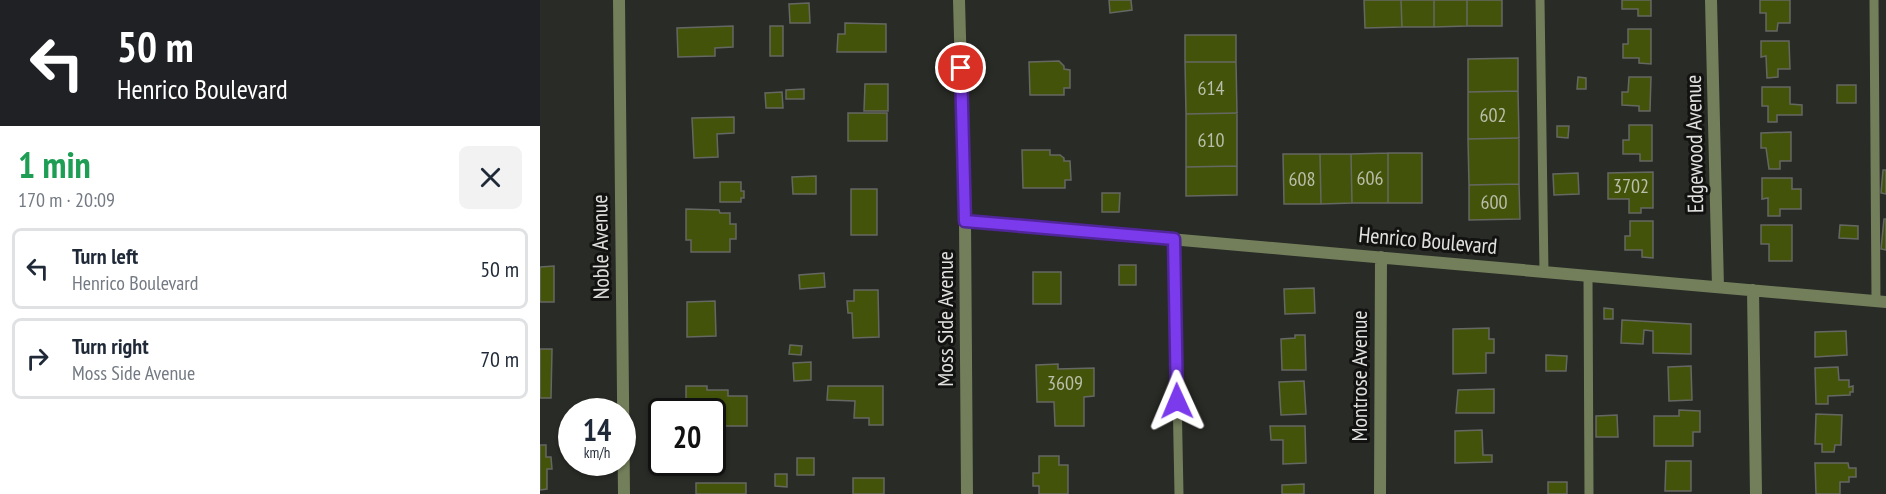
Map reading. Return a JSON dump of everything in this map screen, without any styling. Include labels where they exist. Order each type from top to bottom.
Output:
[{"type":"street","name":"Noble Avenue","points":[[619,0],[624,494]]},
{"type":"street","name":"Moss Side Avenue","points":[[959,0],[965,221],[967,494]]},
{"type":"street","name":"Edgewood Avenue","points":[[1711,0],[1718,287]]},
{"type":"street","name":"Henrico Boulevard","points":[[965,221],[1881,301]]},
{"type":"street","name":"Montrose Avenue","points":[[1380,494],[1381,257]]},
{"type":"street","points":[[1753,290],[1755,494]]},
{"type":"lane","points":[[1540,0],[1544,272]]},
{"type":"lane","points":[[1874,0],[1875,154],[1881,301]]},
{"type":"lane","points":[[1875,154],[1886,154]]},
{"type":"lane","points":[[1174,239],[1179,494]]},
{"type":"lane","points":[[1588,276],[1589,494]]},
{"type":"building","points":[[1109,0],[1131,0],[1132,10],[1110,13]]},
{"type":"building","points":[[1364,0],[1401,0],[1402,27],[1365,28]]},
{"type":"building","points":[[1401,0],[1434,0],[1434,27],[1402,27]]},
{"type":"building","points":[[1434,0],[1467,0],[1467,26],[1434,27]]},
{"type":"building","points":[[1467,0],[1502,0],[1502,26],[1467,26]]},
{"type":"building","points":[[1622,0],[1651,0],[1651,16],[1638,16],[1638,9],[1622,9]]},
{"type":"building","points":[[1760,0],[1790,0],[1790,23],[1778,23],[1777,31],[1766,31],[1766,13],[1760,13]]},
{"type":"building","points":[[809,3],[810,23],[790,23],[789,4]]},
{"type":"building","points":[[845,23],[886,24],[886,52],[837,52],[838,34],[845,34]]},
{"type":"building","points":[[733,26],[733,47],[715,48],[715,56],[678,57],[677,28]]},
{"type":"building","points":[[770,26],[783,26],[783,56],[770,56]]},
{"type":"building","points":[[1628,29],[1651,29],[1651,64],[1639,63],[1639,58],[1623,58],[1623,44],[1628,44]]},
{"type":"building","points":[[1185,35],[1236,35],[1236,62],[1185,62]]},
{"type":"building","points":[[1761,41],[1789,41],[1790,69],[1778,69],[1778,77],[1767,78],[1766,56],[1761,57]]},
{"type":"building","points":[[1518,58],[1518,91],[1468,92],[1468,59]]},
{"type":"building","points":[[1059,61],[1064,69],[1070,70],[1070,88],[1064,88],[1064,95],[1030,95],[1029,62]]},
{"type":"building","points":[[1185,62],[1236,62],[1237,113],[1186,114]]},
{"type":"building","points":[[1578,77],[1586,78],[1586,89],[1577,89]]},
{"type":"building","points":[[1629,77],[1651,77],[1650,111],[1639,111],[1639,106],[1622,105],[1622,92],[1628,92]]},
{"type":"building","points":[[865,84],[888,84],[888,111],[864,111]]},
{"type":"building","points":[[1837,85],[1856,85],[1856,103],[1837,103]]},
{"type":"building","points":[[1762,87],[1790,87],[1790,104],[1802,105],[1802,115],[1777,115],[1777,122],[1768,122],[1768,106],[1762,106]]},
{"type":"building","points":[[804,89],[804,99],[786,99],[786,90]]},
{"type":"building","points":[[1518,91],[1519,138],[1468,139],[1468,92]]},
{"type":"building","points":[[782,92],[783,108],[766,108],[765,93]]},
{"type":"building","points":[[848,113],[887,113],[887,141],[848,141]]},
{"type":"building","points":[[1237,113],[1237,166],[1186,167],[1186,114]]},
{"type":"building","points":[[734,117],[734,133],[717,134],[718,157],[694,158],[692,118]]},
{"type":"building","points":[[1629,125],[1652,125],[1652,161],[1640,161],[1640,154],[1623,154],[1623,140],[1629,140]]},
{"type":"building","points":[[1557,126],[1569,126],[1568,138],[1557,137]]},
{"type":"building","points":[[1791,132],[1791,161],[1780,161],[1780,169],[1769,169],[1766,148],[1761,148],[1761,133]]},
{"type":"building","points":[[1519,138],[1519,184],[1469,185],[1468,139]]},
{"type":"building","points":[[1022,150],[1050,150],[1050,155],[1060,155],[1064,161],[1070,161],[1071,180],[1065,180],[1065,188],[1023,188]]},
{"type":"building","points":[[1388,153],[1422,153],[1422,203],[1388,203]]},
{"type":"building","points":[[1388,153],[1388,203],[1352,203],[1351,154]]},
{"type":"building","points":[[1283,154],[1320,154],[1321,204],[1284,204]]},
{"type":"building","points":[[1320,154],[1351,154],[1352,203],[1321,204]]},
{"type":"building","points":[[1237,166],[1237,195],[1186,196],[1186,167]]},
{"type":"building","points":[[1883,170],[1886,170],[1886,194],[1881,193]]},
{"type":"building","points":[[1653,172],[1653,208],[1641,208],[1641,213],[1629,213],[1629,199],[1608,199],[1608,173]]},
{"type":"building","points":[[1578,173],[1579,194],[1554,195],[1553,174]]},
{"type":"building","points":[[816,176],[816,194],[793,194],[792,177]]},
{"type":"building","points":[[1762,178],[1792,178],[1792,189],[1801,189],[1801,209],[1780,209],[1780,216],[1768,216],[1768,198],[1762,199]]},
{"type":"building","points":[[720,182],[741,182],[744,198],[741,198],[741,202],[720,202]]},
{"type":"building","points":[[1519,184],[1520,219],[1469,220],[1469,185]]},
{"type":"building","points":[[851,189],[877,189],[877,235],[851,235]]},
{"type":"building","points":[[1102,193],[1120,193],[1119,212],[1102,212]]},
{"type":"building","points":[[686,209],[719,210],[720,213],[730,213],[730,224],[736,224],[736,239],[730,239],[730,252],[691,252],[691,240],[686,240]]},
{"type":"building","points":[[1884,219],[1886,219],[1886,250],[1881,249]]},
{"type":"building","points":[[1630,221],[1653,221],[1653,258],[1642,257],[1642,250],[1625,250],[1625,236],[1630,236]]},
{"type":"building","points":[[1761,225],[1792,225],[1792,261],[1769,261],[1769,244],[1761,244]]},
{"type":"building","points":[[1840,225],[1858,226],[1858,239],[1839,238]]},
{"type":"building","points":[[1119,265],[1136,265],[1136,285],[1119,285]]},
{"type":"building","points":[[554,266],[554,302],[540,302],[540,267]]},
{"type":"building","points":[[1033,272],[1061,272],[1061,304],[1033,304]]},
{"type":"building","points":[[824,273],[825,287],[800,289],[799,275]]},
{"type":"building","points":[[1314,288],[1315,313],[1285,314],[1284,289]]},
{"type":"building","points":[[854,290],[878,290],[879,337],[853,338],[852,313],[848,313],[847,301],[854,301]]},
{"type":"building","points":[[715,301],[716,336],[687,337],[687,302]]},
{"type":"building","points":[[1604,308],[1613,309],[1613,319],[1604,319]]},
{"type":"building","points":[[1622,320],[1691,324],[1691,354],[1653,353],[1653,331],[1644,330],[1643,344],[1621,343]]},
{"type":"building","points":[[1489,328],[1489,339],[1494,339],[1494,353],[1486,353],[1486,373],[1453,374],[1453,329]]},
{"type":"building","points":[[1846,331],[1847,355],[1815,357],[1815,332]]},
{"type":"building","points":[[1295,335],[1305,335],[1306,370],[1282,370],[1281,339],[1295,338]]},
{"type":"building","points":[[790,345],[802,346],[801,355],[789,354]]},
{"type":"building","points":[[540,349],[552,349],[551,398],[540,398]]},
{"type":"building","points":[[1546,355],[1567,356],[1566,371],[1546,371]]},
{"type":"building","points":[[811,362],[811,380],[794,381],[793,363]]},
{"type":"building","points":[[1058,364],[1058,369],[1094,368],[1094,396],[1084,397],[1084,426],[1055,426],[1054,402],[1037,402],[1036,365]]},
{"type":"building","points":[[1691,366],[1692,400],[1669,401],[1668,367]]},
{"type":"building","points":[[1838,367],[1839,380],[1849,380],[1849,387],[1853,386],[1853,392],[1850,392],[1850,395],[1828,396],[1828,404],[1816,404],[1815,368]]},
{"type":"building","points":[[1304,381],[1306,414],[1281,415],[1279,382]]},
{"type":"building","points":[[686,386],[707,386],[707,390],[728,390],[728,396],[747,396],[747,426],[726,426],[726,398],[686,398]]},
{"type":"building","points":[[828,386],[883,386],[883,425],[869,425],[869,418],[854,418],[855,401],[827,400]]},
{"type":"building","points":[[1494,389],[1494,413],[1456,413],[1458,390]]},
{"type":"building","points":[[1679,410],[1700,411],[1700,432],[1693,432],[1693,446],[1654,446],[1654,416],[1679,416]]},
{"type":"building","points":[[1816,414],[1842,415],[1841,445],[1835,445],[1834,452],[1822,452],[1822,444],[1815,444]]},
{"type":"building","points":[[1617,415],[1618,437],[1596,437],[1596,416]]},
{"type":"building","points":[[1270,426],[1305,426],[1306,463],[1283,464],[1283,440],[1271,440]]},
{"type":"building","points":[[1482,430],[1483,455],[1492,455],[1492,462],[1455,463],[1455,431]]},
{"type":"building","points":[[540,445],[546,445],[546,457],[551,457],[552,469],[547,469],[547,489],[540,490]]},
{"type":"building","points":[[1039,456],[1059,456],[1059,465],[1068,465],[1068,494],[1039,494],[1039,486],[1033,486],[1033,473],[1039,473]]},
{"type":"building","points":[[797,458],[814,458],[814,475],[797,475]]},
{"type":"building","points":[[1666,461],[1691,461],[1691,491],[1665,491]]},
{"type":"building","points":[[1815,463],[1848,463],[1849,468],[1856,468],[1856,477],[1849,477],[1849,482],[1840,482],[1840,494],[1816,494]]},
{"type":"building","points":[[775,474],[787,474],[787,487],[775,486]]},
{"type":"building","points":[[853,478],[884,478],[884,494],[853,494]]},
{"type":"building","points":[[1548,482],[1567,482],[1567,494],[1548,494]]},
{"type":"building","points":[[696,483],[746,483],[746,494],[696,494]]},
{"type":"building","points":[[1304,484],[1304,494],[1282,494],[1282,485]]},
{"type":"route","points":[[961,68],[965,221],[1174,239],[1177,401]]}]
